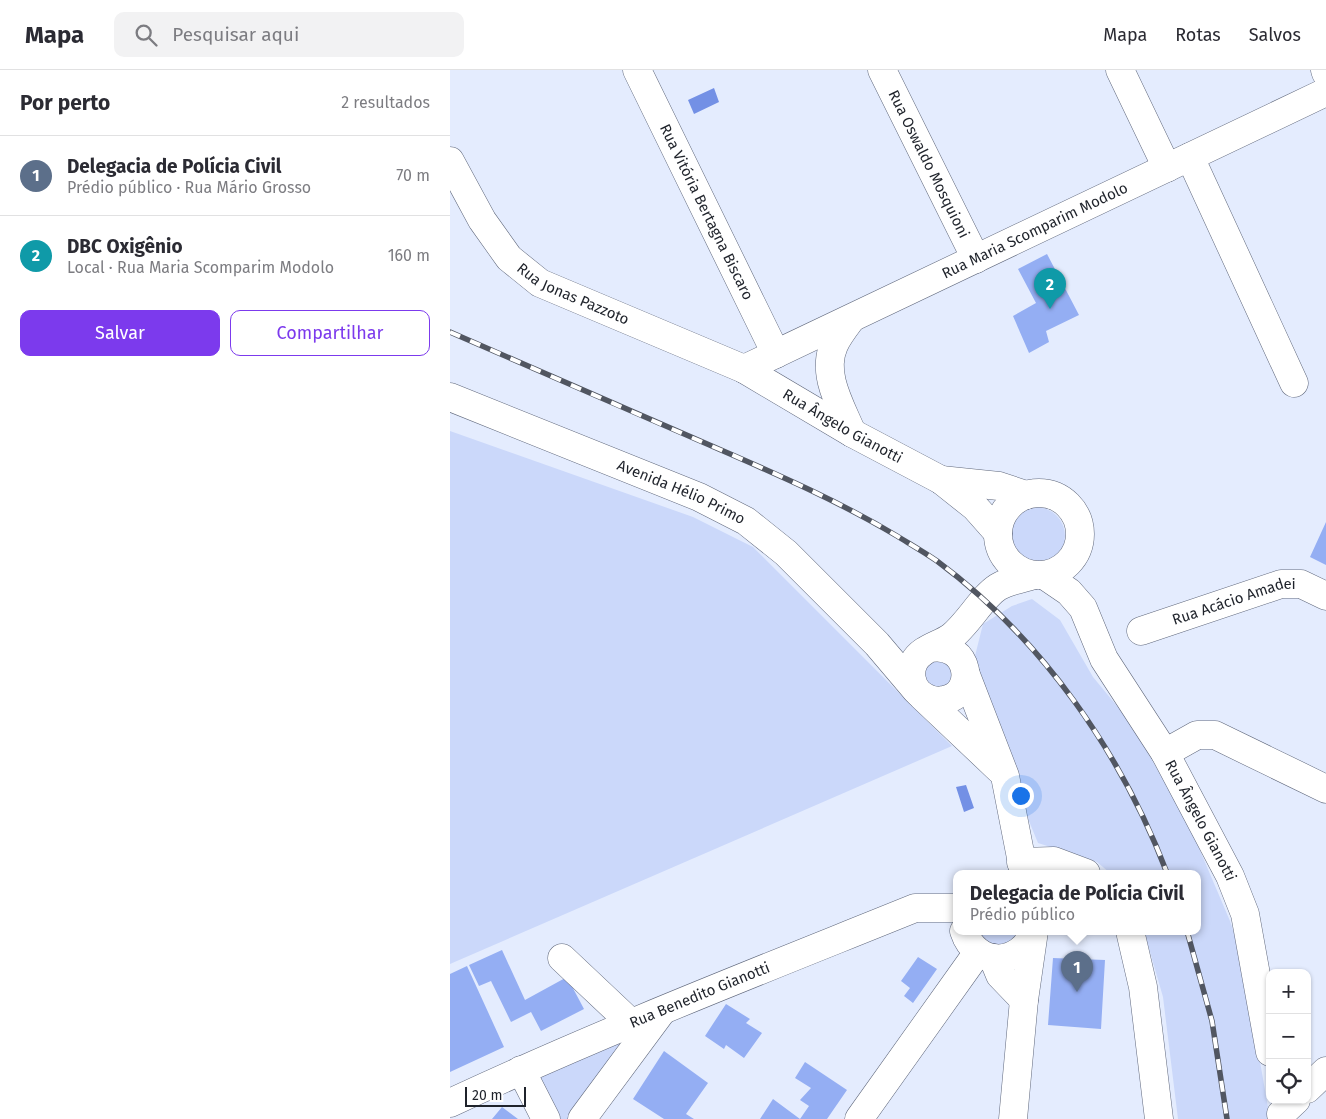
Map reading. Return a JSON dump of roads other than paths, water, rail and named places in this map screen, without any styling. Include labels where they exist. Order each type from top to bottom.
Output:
[{"type":"street","name":"Rua Vitória Bertagna Biscaro","points":[[636,70],[776,354]]},
{"type":"street","name":"Rua Oswaldo Mosquioni","points":[[882,70],[976,259]]},
{"type":"street","points":[[1120,70],[1179,162],[1294,382]]},
{"type":"street","name":"Rua Maria Scomparim Modolo","points":[[744,369],[1326,92]]},
{"type":"street","name":"Rua Jonas Pazzoto","points":[[450,161],[482,220],[509,258],[540,283],[744,369]]},
{"type":"street","points":[[850,319],[834,346],[829,368],[832,383],[852,433]]},
{"type":"street","name":"Rua Ângelo Gianotti","points":[[744,369],[852,433],[941,480],[975,507],[998,539]]},
{"type":"street","name":"Avenida Hélio Primo","points":[[450,397],[699,497],[746,521],[786,553],[877,644],[919,693],[1005,776]]},
{"type":"street","name":"Rua Ângelo Gianotti","points":[[941,480],[999,486],[1026,495]]},
{"type":"street","points":[[966,622],[963,636],[965,670],[960,691],[946,700],[929,700],[919,693],[912,680],[915,660],[926,650],[952,636],[998,587],[1065,566],[1078,547],[1079,527],[1071,508],[1060,499],[1040,492],[1026,495],[1012,503],[1005,512],[1000,522],[998,539],[998,587]]},
{"type":"street","points":[[998,539],[1004,556],[1012,566],[1023,572],[1040,575]]},
{"type":"street","name":"Rua Ângelo Gianotti","points":[[1078,547],[1083,608],[1104,658],[1165,753],[1230,876],[1245,914],[1266,1030]]},
{"type":"street","name":"Rua Ângelo Gianotti","points":[[1040,575],[1069,592],[1083,608]]},
{"type":"street","name":"Rua Acácio Amadei","points":[[1141,631],[1281,584],[1301,584],[1326,596]]},
{"type":"street","points":[[877,644],[911,653],[948,648],[956,652],[965,670],[1005,776],[1018,869],[1054,862],[1077,870]]},
{"type":"street","points":[[1165,753],[1197,735],[1215,735],[1326,789]]},
{"type":"street","name":"Rua Benedito Gianotti","points":[[450,1103],[521,1070],[663,1010],[915,908],[953,908]]},
{"type":"street","points":[[978,947],[1004,958],[1022,950],[1031,935]]},
{"type":"street","points":[[1013,1119],[1024,1000],[1033,935]]},
{"type":"street","points":[[1131,935],[1143,987],[1160,1119]]},
{"type":"street","points":[[978,947],[1000,975],[1024,1000]]},
{"type":"street","points":[[859,1119],[978,947]]},
{"type":"street","points":[[562,958],[632,1024]]},
{"type":"street","points":[[582,1119],[663,1010]]},
{"type":"street","points":[[521,1070],[546,1119]]},
{"type":"street","points":[[1311,1085],[1326,1071]]},
{"type":"water","points":[[714,88],[719,102],[694,114],[688,100]]},
{"type":"water","points":[[966,785],[974,808],[964,812],[956,787]]},
{"type":"railway","points":[[450,332],[810,490],[876,524],[937,561],[975,592],[1010,625],[1074,700],[1126,784],[1148,828],[1166,870]]},
{"type":"railway","points":[[1188,935],[1212,1021],[1227,1119]]},
{"type":"place","name":"DBC Oxigênio","points":[[1050,309]]},
{"type":"place","name":"Delegacia de Polícia Civil","points":[[1077,992]]}]
